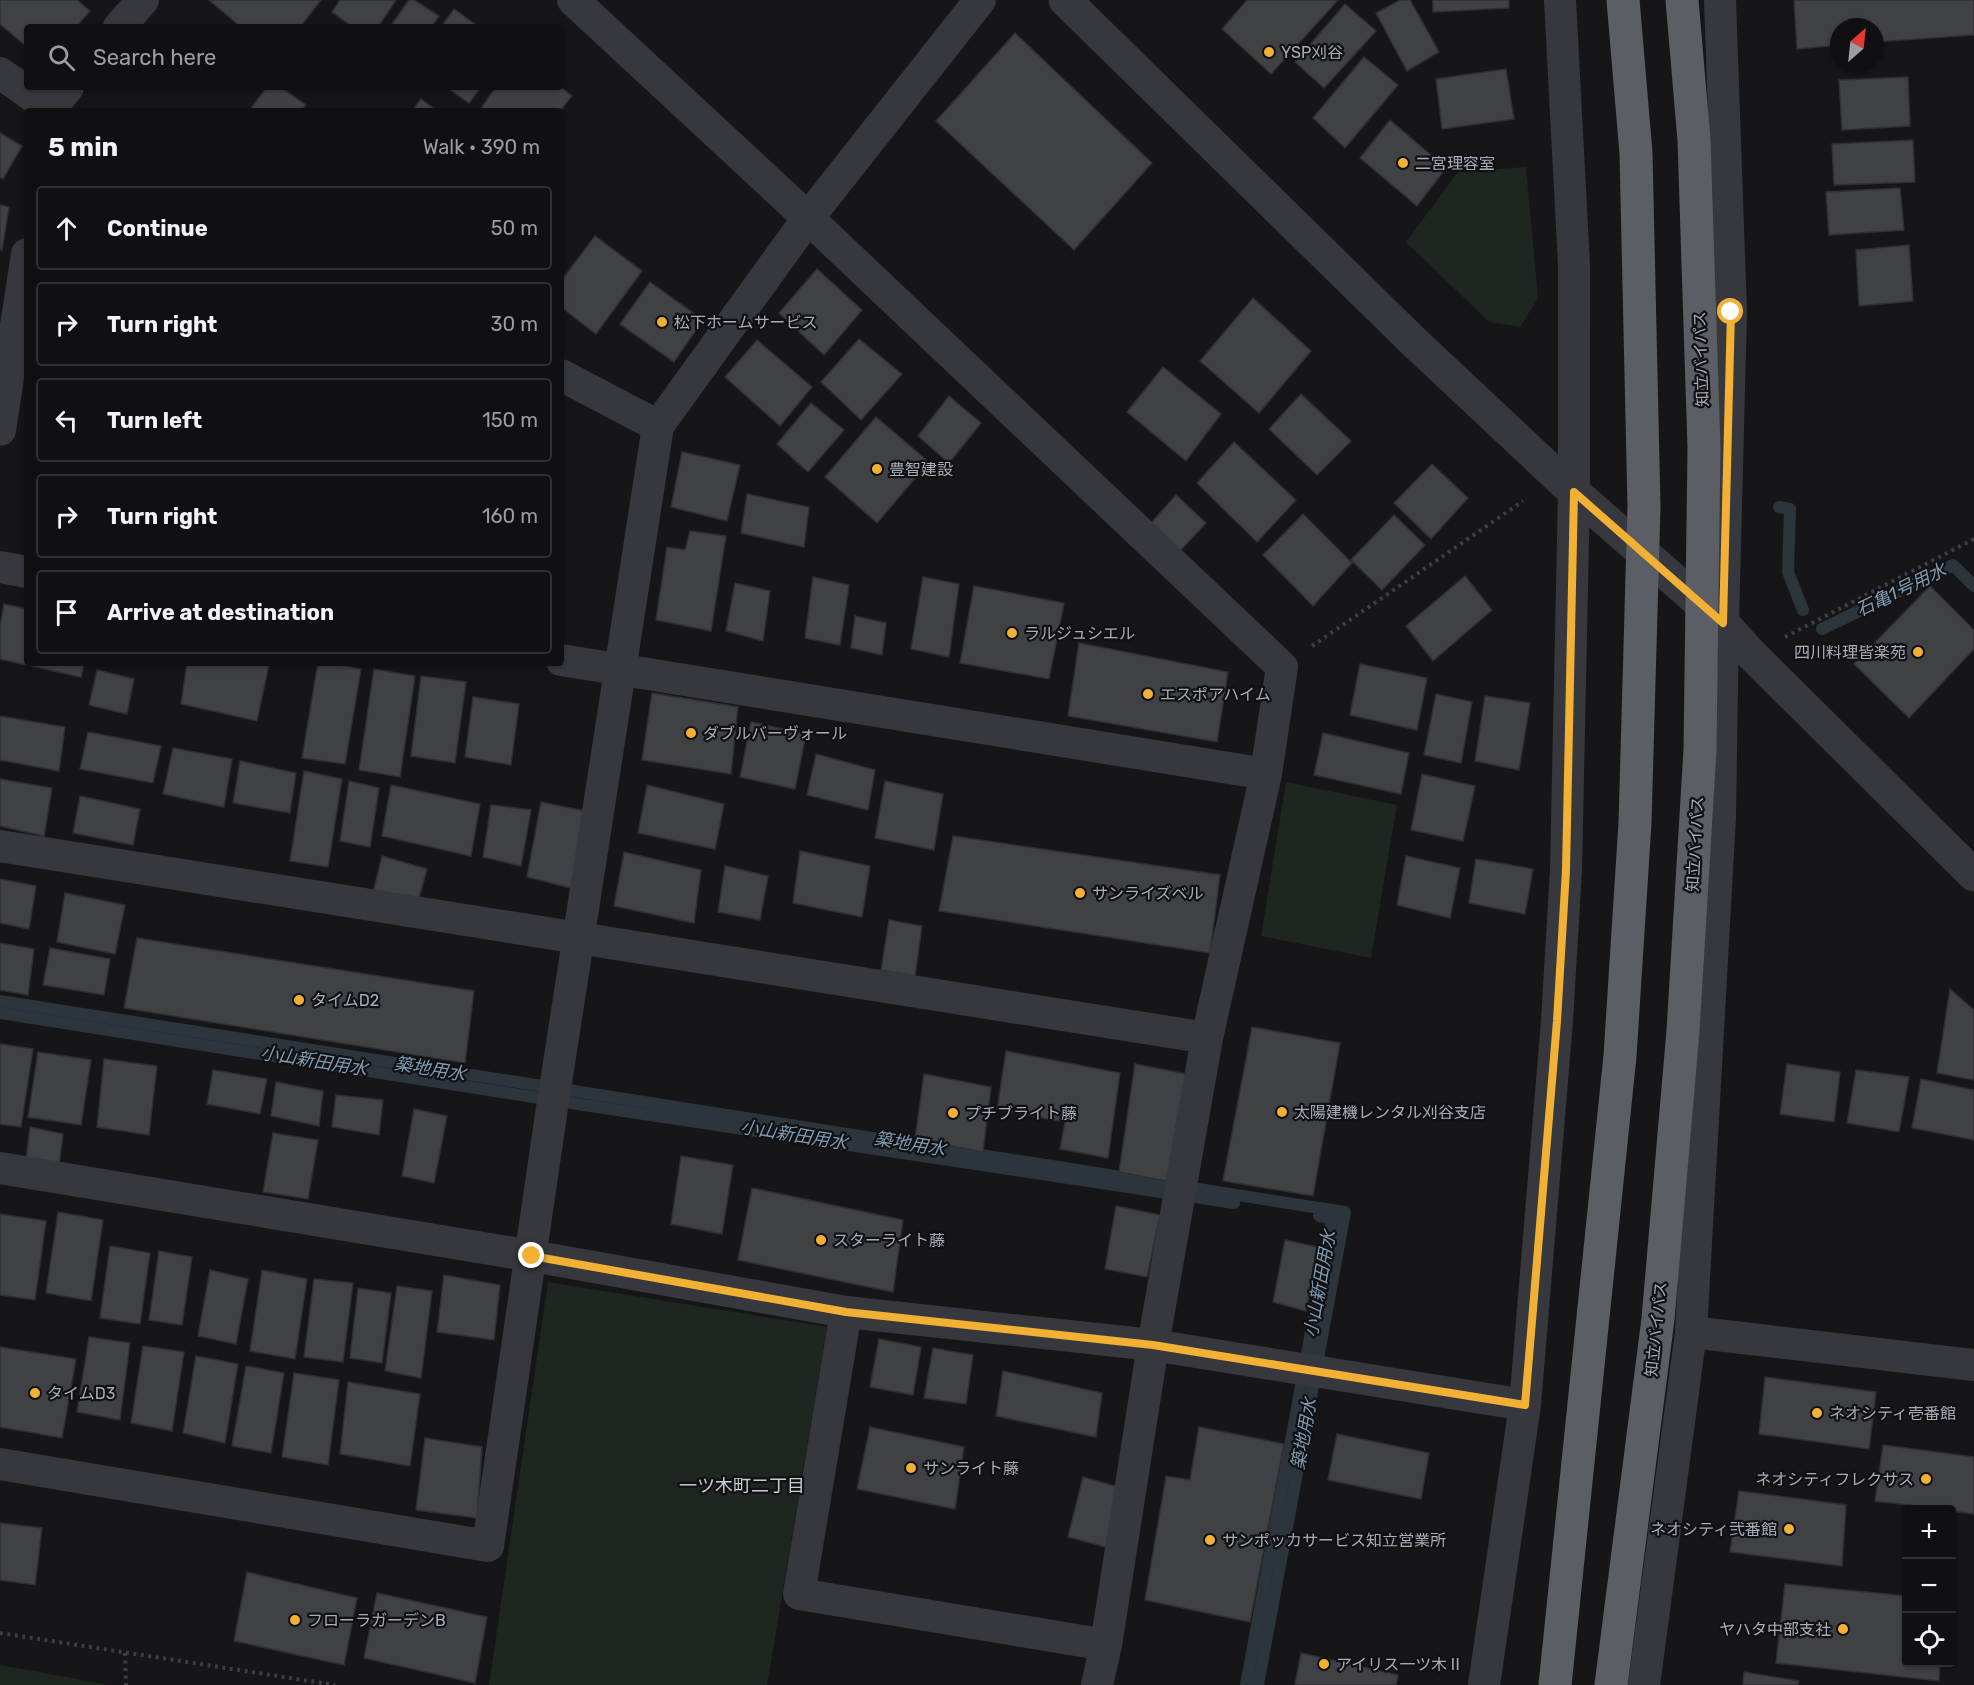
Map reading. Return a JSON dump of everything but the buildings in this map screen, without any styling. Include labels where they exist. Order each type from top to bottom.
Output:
[{"type":"highway","points":[[1555,1685],[1620,1056],[1635,823],[1644,506],[1636,153],[1623,0]]},
{"type":"highway","name":"知立バイパス","points":[[1611,1685],[1658,1319],[1683,1031],[1700,750],[1704,448],[1694,140],[1682,0]]},
{"type":"street","points":[[122,24],[143,0]]},
{"type":"street","points":[[573,0],[808,218],[1282,667],[1266,774],[1207,1038],[1153,1345],[1106,1645],[1097,1685]]},
{"type":"street","points":[[0,1464],[488,1546],[658,426],[808,218],[980,0]]},
{"type":"street","points":[[1065,0],[1413,342],[1574,492],[1723,623],[1751,654],[1974,875]]},
{"type":"street","points":[[1484,1685],[1525,1405],[1557,1021],[1565,881],[1574,492],[1574,265],[1560,0]]},
{"type":"street","points":[[1644,1685],[1691,1332],[1720,817],[1731,312],[1719,0]]},
{"type":"street","points":[[0,72],[24,86]]},
{"type":"street","points":[[31,90],[55,104]]},
{"type":"street","points":[[0,430],[24,274]]},
{"type":"street","points":[[564,377],[658,426]]},
{"type":"street","points":[[0,567],[24,571]]},
{"type":"street","points":[[564,660],[1266,774]]},
{"type":"street","points":[[0,846],[1207,1038]]},
{"type":"street","points":[[0,1168],[532,1256],[846,1312],[1153,1345],[1525,1405]]},
{"type":"street","points":[[846,1312],[799,1594],[1106,1645]]},
{"type":"street","points":[[1691,1332],[1974,1365]]},
{"type":"path","points":[[1282,667],[1523,501]]},
{"type":"path","points":[[1751,654],[1974,539]]},
{"type":"path","points":[[0,1633],[335,1685]]},
{"type":"path","points":[[125,1653],[126,1685]]},
{"type":"shaded area","points":[[1526,167],[1538,298],[1520,327],[1489,322],[1406,242],[1458,172]]},
{"type":"shaded area","points":[[1286,782],[1397,805],[1371,958],[1261,936]]},
{"type":"shaded area","points":[[548,1282],[827,1327],[767,1685],[489,1685]]},
{"type":"shaded area","points":[[0,1665],[105,1684],[105,1685],[0,1685]]},
{"type":"waterway","name":"石亀1号用水","points":[[1779,507],[1790,509],[1788,572],[1803,610]]},
{"type":"waterway","name":"石亀1号用水","points":[[1822,629],[1953,565],[1974,586]]},
{"type":"waterway","name":"築地用水","points":[[0,1001],[1345,1212],[1258,1685]]},
{"type":"waterway","name":"小山新田用水","points":[[0,1013],[584,1105],[1234,1203]]},
{"type":"waterway","name":"小山新田用水","points":[[1246,1685],[1332,1218],[1319,1216]]},
{"type":"place","name":"YSP刈谷","points":[[1269,52]]},
{"type":"place","name":"二宮理容室","points":[[1403,163]]},
{"type":"place","name":"松下ホームサービス","points":[[662,322]]},
{"type":"place","name":"豊智建設","points":[[877,469]]},
{"type":"place","name":"ラルジュシエル","points":[[1012,633]]},
{"type":"place","name":"四川料理皆楽苑","points":[[1918,652]]},
{"type":"place","name":"エスポアハイム","points":[[1148,694]]},
{"type":"place","name":"ダブルバーヴォール","points":[[691,733]]},
{"type":"place","name":"サンライズベル","points":[[1080,893]]},
{"type":"place","name":"タイムD2","points":[[299,1000]]},
{"type":"place","name":"太陽建機レンタル刈谷支店","points":[[1282,1112]]},
{"type":"place","name":"プチブライト藤","points":[[953,1113]]},
{"type":"place","name":"スターライト藤","points":[[821,1240]]},
{"type":"place","name":"タイムD3","points":[[35,1393]]},
{"type":"place","name":"ネオシティ壱番館","points":[[1817,1413]]},
{"type":"place","name":"サンライト藤","points":[[911,1468]]},
{"type":"place","name":"ネオシティフレクサス","points":[[1926,1479]]},
{"type":"place","name":"ネオシティ弐番館","points":[[1789,1529]]},
{"type":"place","name":"サンポッカサービス知立営業所","points":[[1210,1540]]},
{"type":"place","name":"フローラガーデンB","points":[[295,1620]]},
{"type":"place","name":"ヤハタ中部支社","points":[[1843,1629]]},
{"type":"place","name":"アイリス一ツ木Ⅱ","points":[[1324,1664]]},
{"type":"district","name":"一ツ木町二丁目","points":[[742,1486]]},
{"type":"route","points":[[532,1256],[846,1312],[1153,1345],[1525,1405],[1557,1021],[1566,870],[1574,492],[1723,623],[1731,312]]}]
